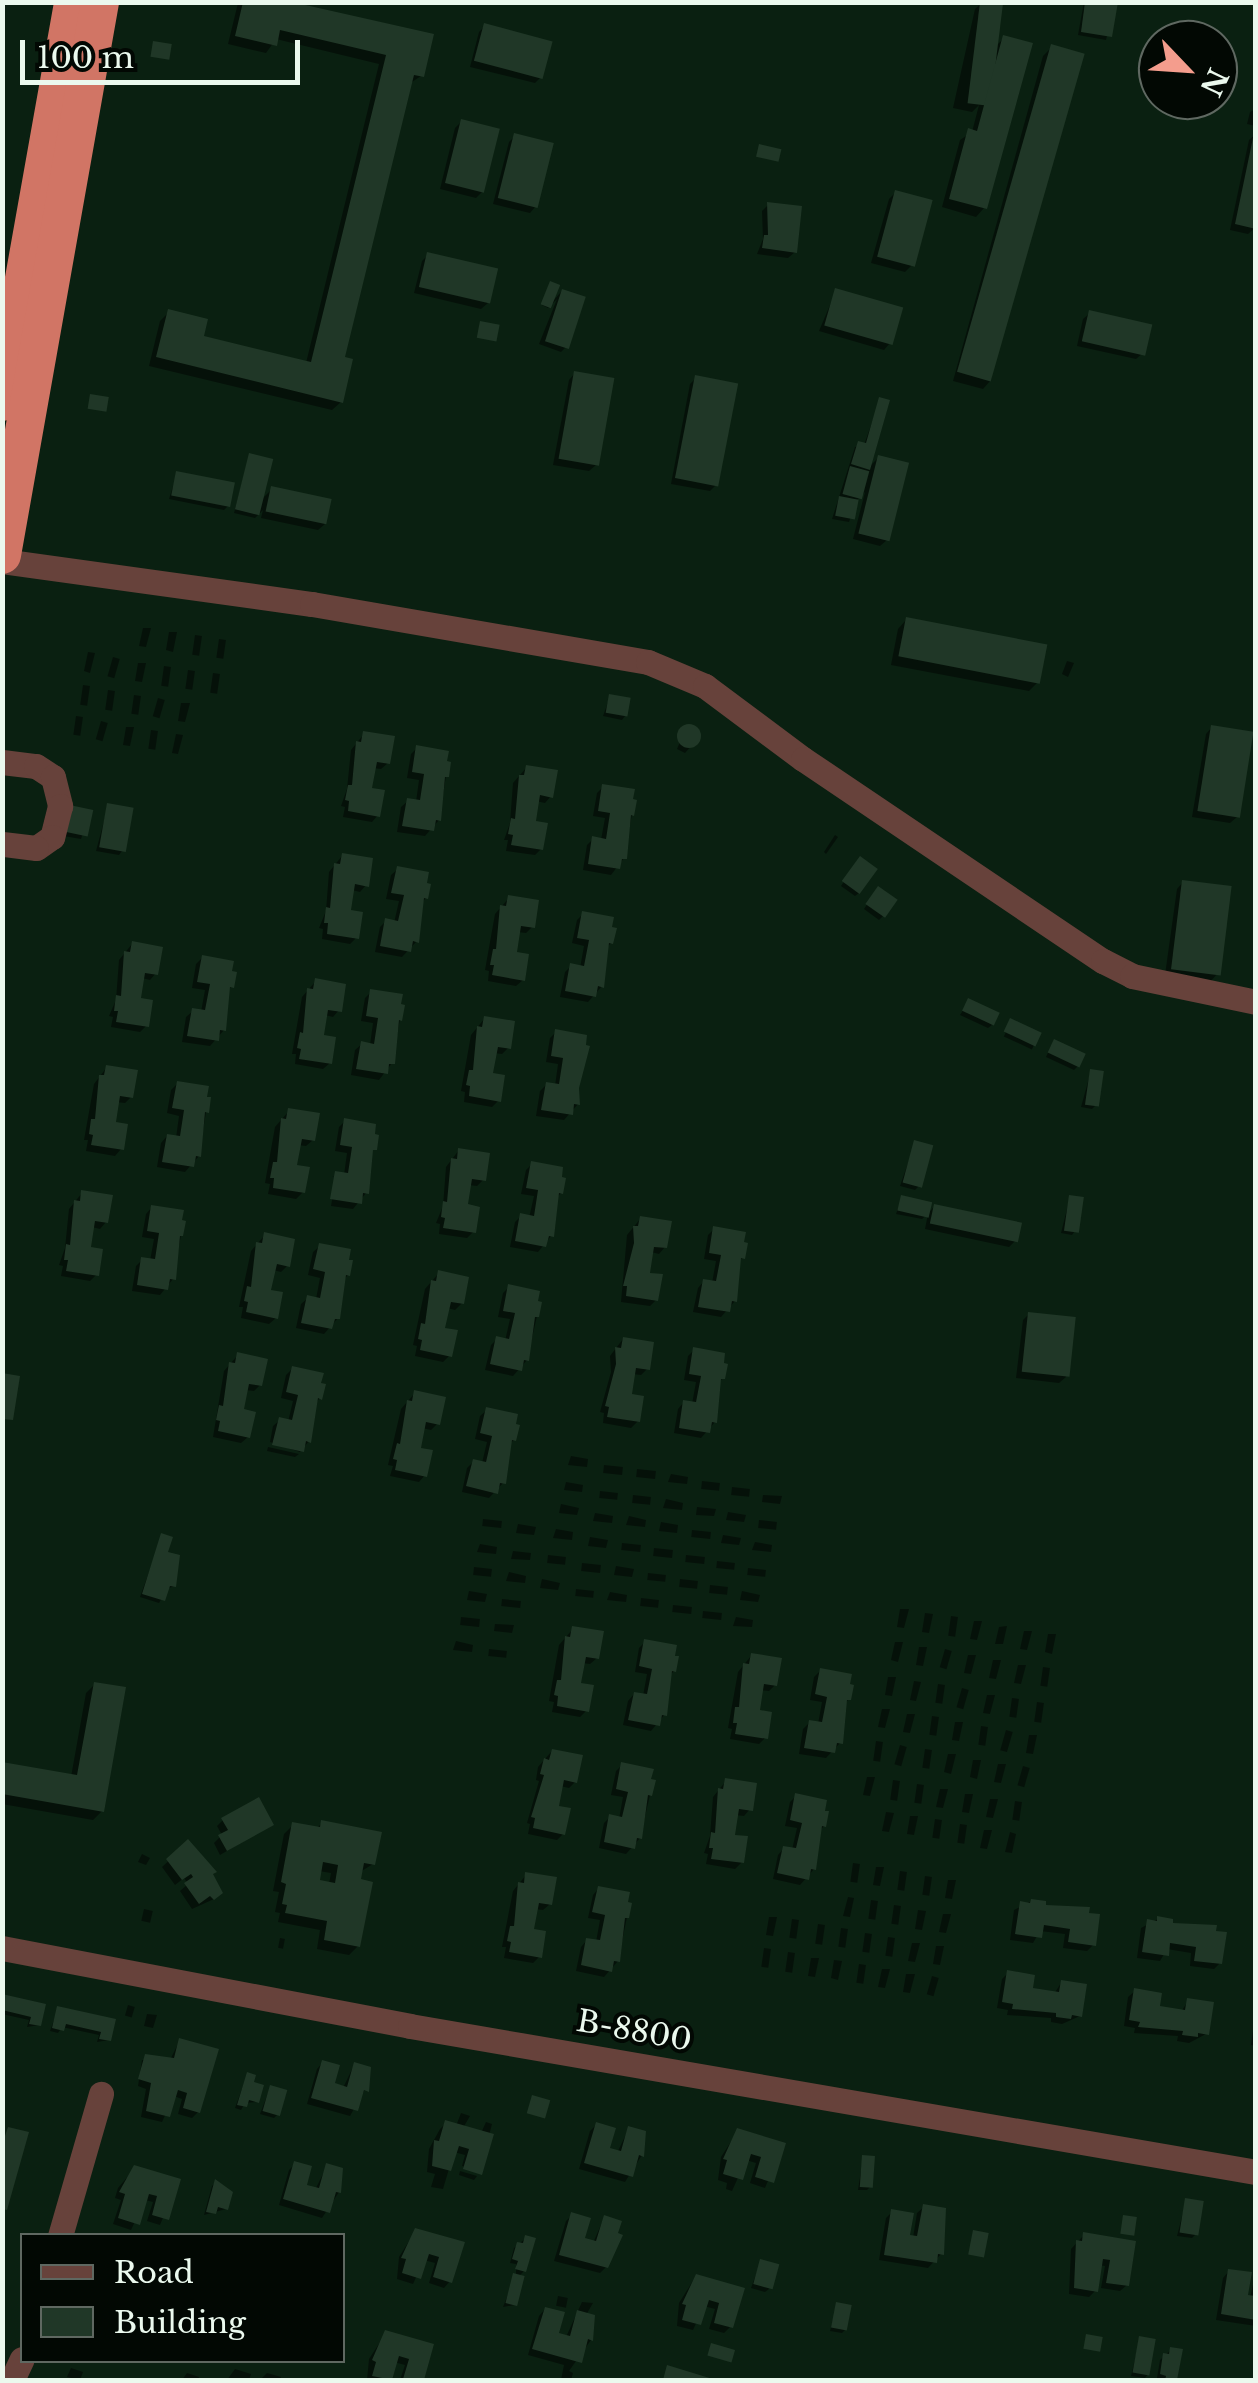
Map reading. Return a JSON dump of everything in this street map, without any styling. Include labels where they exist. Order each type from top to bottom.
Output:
[{"type":"highway","points":[[2,402],[9,326],[74,2]]},
{"type":"highway","points":[[2,558],[100,2]]},
{"type":"street","points":[[2,558],[331,607],[648,662],[705,686],[803,759],[1102,961],[1132,976],[1256,1002]]},
{"type":"street","points":[[2,762],[36,766],[53,777],[60,806],[52,837],[36,848],[2,844]]},
{"type":"street","name":"B-8800","points":[[2,1948],[430,2029],[1256,2172]]},
{"type":"street","points":[[61,2233],[100,2094]]},
{"type":"building","points":[[243,2],[292,2],[434,34],[424,77],[414,75],[345,357],[353,359],[343,403],[156,357],[168,309],[208,319],[204,336],[311,362],[386,55],[280,30],[277,46],[235,36]]},
{"type":"building","points":[[980,2],[1003,5],[990,106],[968,103]]},
{"type":"building","points":[[1085,2],[1118,2],[1112,37],[1081,32]]},
{"type":"building","points":[[484,23],[553,41],[542,79],[474,61]]},
{"type":"building","points":[[1003,35],[1033,43],[987,209],[949,199],[968,128],[977,131]]},
{"type":"building","points":[[153,41],[172,44],[169,60],[150,57]]},
{"type":"building","points":[[1051,44],[1085,54],[991,381],[957,372]]},
{"type":"building","points":[[461,119],[500,129],[484,193],[445,183]]},
{"type":"building","points":[[514,133],[554,143],[538,208],[498,198]]},
{"type":"building","points":[[1256,133],[1256,229],[1235,224]]},
{"type":"building","points":[[759,144],[781,149],[778,162],[756,157]]},
{"type":"building","points":[[895,190],[933,200],[915,267],[877,257]]},
{"type":"building","points":[[767,202],[802,206],[797,253],[762,248],[764,235],[768,235]]},
{"type":"building","points":[[427,252],[498,268],[490,303],[419,287]]},
{"type":"building","points":[[550,281],[560,285],[551,308],[541,304]]},
{"type":"building","points":[[835,288],[903,308],[892,345],[824,325]]},
{"type":"building","points":[[562,289],[586,297],[569,349],[545,341]]},
{"type":"building","points":[[1089,310],[1152,325],[1145,356],[1082,341]]},
{"type":"building","points":[[480,321],[500,325],[496,342],[477,338]]},
{"type":"building","points":[[574,371],[614,378],[599,466],[559,459]]},
{"type":"building","points":[[695,375],[738,383],[718,486],[675,478]]},
{"type":"building","points":[[90,394],[109,397],[106,412],[88,409]]},
{"type":"building","points":[[879,397],[890,400],[870,470],[851,464],[858,441],[866,443]]},
{"type":"building","points":[[249,453],[273,459],[259,515],[235,509]]},
{"type":"building","points":[[878,455],[909,463],[889,541],[858,534]]},
{"type":"building","points":[[850,466],[869,471],[862,499],[842,494]]},
{"type":"building","points":[[176,471],[235,482],[230,507],[171,496]]},
{"type":"building","points":[[271,486],[332,499],[326,524],[266,511]]},
{"type":"building","points":[[839,496],[859,500],[855,519],[835,516]]},
{"type":"building","points":[[906,617],[1047,644],[1040,684],[898,656]]},
{"type":"building","points":[[609,694],[631,698],[627,717],[606,713]]},
{"type":"building","points":[[684,724],[694,724],[701,736],[694,748],[684,748],[677,741],[677,731]]},
{"type":"building","points":[[1211,725],[1253,732],[1240,818],[1197,811]]},
{"type":"building","points":[[363,731],[395,736],[390,764],[377,762],[372,788],[385,790],[380,817],[348,811],[349,801],[345,800],[348,785],[352,785],[356,741],[361,742]]},
{"type":"building","points":[[416,745],[449,751],[447,761],[451,762],[449,777],[445,777],[441,821],[436,820],[434,831],[402,826],[407,798],[420,800],[424,774],[412,772]]},
{"type":"building","points":[[526,765],[558,770],[553,798],[540,795],[536,821],[548,823],[543,850],[511,845],[513,835],[508,834],[511,818],[515,819],[519,775],[524,775]]},
{"type":"building","points":[[602,784],[635,789],[633,799],[637,800],[634,816],[631,815],[627,859],[622,859],[620,869],[588,864],[592,836],[606,839],[610,813],[598,811]]},
{"type":"building","points":[[60,803],[93,810],[88,836],[54,829]]},
{"type":"building","points":[[107,803],[134,808],[126,852],[99,847]]},
{"type":"building","points":[[342,853],[373,858],[369,887],[355,884],[351,910],[363,912],[359,939],[327,934],[328,923],[324,923],[326,907],[330,908],[334,863],[340,864]]},
{"type":"building","points":[[860,856],[878,869],[860,894],[842,881]]},
{"type":"building","points":[[397,866],[429,872],[427,883],[431,884],[428,899],[424,898],[419,943],[413,941],[411,952],[380,946],[385,918],[398,921],[404,895],[391,893]]},
{"type":"building","points":[[1182,880],[1232,886],[1221,975],[1171,969]]},
{"type":"building","points":[[878,886],[898,900],[885,918],[865,904]]},
{"type":"building","points":[[508,895],[539,900],[535,928],[521,926],[517,952],[529,954],[525,981],[492,975],[494,965],[490,965],[496,949],[500,905],[506,906]]},
{"type":"building","points":[[582,911],[614,917],[612,927],[617,928],[613,944],[609,943],[604,988],[598,986],[596,997],[565,991],[570,963],[584,966],[589,940],[577,938]]},
{"type":"building","points":[[132,941],[163,947],[158,975],[145,973],[141,998],[153,1000],[149,1027],[116,1022],[118,1011],[114,1011],[116,995],[121,996],[124,951],[130,952]]},
{"type":"building","points":[[202,955],[234,961],[232,971],[237,972],[234,988],[230,987],[226,1031],[220,1030],[219,1041],[187,1036],[192,1008],[205,1010],[210,984],[197,982]]},
{"type":"building","points":[[315,978],[346,984],[342,1012],[328,1010],[324,1035],[336,1037],[332,1064],[299,1059],[301,1049],[297,1048],[300,1032],[303,1033],[307,988],[313,989]]},
{"type":"building","points":[[370,989],[403,994],[401,1004],[405,1005],[402,1021],[399,1020],[395,1064],[389,1064],[388,1074],[356,1069],[361,1041],[374,1044],[378,1018],[366,1016]]},
{"type":"building","points":[[968,998],[1000,1013],[994,1025],[962,1011]]},
{"type":"building","points":[[484,1016],[515,1021],[511,1049],[498,1047],[493,1073],[505,1075],[501,1102],[469,1096],[470,1086],[466,1085],[469,1070],[473,1070],[477,1026],[482,1027]]},
{"type":"building","points":[[1010,1018],[1042,1033],[1035,1046],[1004,1032]]},
{"type":"building","points":[[555,1029],[587,1035],[586,1045],[590,1046],[579,1088],[580,1105],[574,1104],[573,1115],[541,1110],[546,1082],[559,1084],[563,1058],[551,1056]]},
{"type":"building","points":[[1054,1039],[1086,1054],[1079,1067],[1048,1053]]},
{"type":"building","points":[[106,1065],[138,1070],[133,1098],[120,1096],[116,1122],[128,1124],[124,1150],[91,1145],[93,1135],[89,1134],[91,1119],[95,1119],[99,1075],[104,1075]]},
{"type":"building","points":[[1090,1069],[1104,1071],[1099,1107],[1085,1105]]},
{"type":"building","points":[[177,1081],[209,1086],[207,1097],[211,1097],[209,1113],[205,1112],[201,1157],[196,1156],[194,1167],[162,1162],[167,1134],[180,1136],[184,1110],[172,1108]]},
{"type":"building","points":[[288,1108],[320,1113],[315,1141],[302,1139],[297,1165],[310,1167],[305,1193],[273,1188],[274,1178],[270,1178],[273,1162],[277,1162],[281,1118],[286,1119]]},
{"type":"building","points":[[344,1118],[376,1124],[375,1134],[379,1135],[377,1150],[373,1150],[369,1194],[363,1193],[362,1204],[330,1199],[335,1171],[348,1173],[352,1147],[340,1145]]},
{"type":"building","points":[[914,1140],[933,1145],[922,1188],[903,1183]]},
{"type":"building","points":[[458,1148],[490,1153],[486,1181],[472,1179],[468,1204],[480,1207],[476,1233],[443,1228],[445,1218],[441,1217],[443,1201],[447,1202],[451,1158],[457,1159]]},
{"type":"building","points":[[531,1161],[563,1167],[562,1177],[566,1178],[563,1194],[559,1193],[554,1237],[549,1236],[546,1247],[515,1241],[520,1213],[534,1216],[538,1190],[526,1188]]},
{"type":"building","points":[[81,1190],[113,1195],[108,1223],[95,1221],[91,1247],[103,1249],[99,1276],[66,1271],[68,1260],[64,1260],[66,1244],[70,1245],[74,1200],[80,1201]]},
{"type":"building","points":[[901,1195],[932,1202],[929,1218],[897,1211]]},
{"type":"building","points":[[1069,1195],[1084,1197],[1079,1233],[1064,1231]]},
{"type":"building","points":[[934,1204],[1022,1223],[1018,1242],[930,1224]]},
{"type":"building","points":[[151,1205],[184,1210],[182,1220],[186,1221],[180,1236],[176,1280],[170,1279],[168,1290],[137,1285],[141,1257],[155,1259],[159,1233],[147,1231]]},
{"type":"building","points":[[640,1216],[672,1221],[667,1248],[654,1247],[650,1273],[663,1274],[658,1301],[626,1296],[627,1286],[623,1286],[634,1243],[633,1226],[638,1226]]},
{"type":"building","points":[[713,1226],[746,1232],[744,1242],[748,1243],[745,1259],[741,1258],[737,1302],[732,1301],[730,1312],[698,1307],[703,1279],[716,1281],[721,1255],[709,1253]]},
{"type":"building","points":[[264,1232],[295,1239],[290,1267],[277,1264],[271,1290],[283,1292],[278,1319],[246,1312],[248,1302],[244,1301],[247,1286],[251,1287],[256,1242],[262,1243]]},
{"type":"building","points":[[319,1243],[351,1249],[349,1260],[353,1260],[350,1276],[346,1275],[340,1319],[335,1319],[332,1329],[301,1323],[307,1295],[320,1298],[325,1272],[313,1269]]},
{"type":"building","points":[[438,1270],[469,1277],[464,1304],[451,1302],[445,1328],[458,1330],[452,1357],[420,1350],[422,1340],[418,1339],[421,1323],[425,1324],[431,1280],[436,1281]]},
{"type":"building","points":[[508,1284],[540,1291],[538,1301],[542,1302],[539,1317],[535,1317],[529,1361],[524,1360],[522,1371],[490,1364],[496,1336],[509,1339],[515,1313],[503,1311]]},
{"type":"building","points":[[1028,1312],[1076,1317],[1069,1377],[1022,1372]]},
{"type":"building","points":[[623,1337],[654,1342],[650,1370],[636,1368],[632,1394],[644,1396],[640,1422],[607,1417],[609,1407],[605,1406],[616,1364],[615,1347],[621,1348]]},
{"type":"building","points":[[693,1347],[725,1353],[724,1363],[728,1364],[725,1379],[721,1379],[717,1423],[712,1422],[710,1433],[679,1428],[683,1400],[696,1402],[701,1376],[689,1374]]},
{"type":"building","points":[[237,1352],[268,1359],[262,1386],[249,1384],[244,1409],[256,1412],[250,1438],[218,1431],[220,1421],[216,1420],[219,1405],[223,1406],[229,1362],[235,1363]]},
{"type":"building","points":[[292,1366],[324,1373],[321,1383],[326,1384],[322,1400],[318,1398],[311,1443],[306,1441],[304,1452],[272,1445],[279,1417],[292,1420],[298,1395],[286,1392]]},
{"type":"building","points":[[2,1373],[20,1376],[13,1420],[2,1419]]},
{"type":"building","points":[[414,1390],[446,1397],[440,1425],[426,1422],[421,1448],[433,1450],[427,1477],[395,1470],[397,1460],[393,1459],[397,1443],[400,1444],[407,1400],[412,1401]]},
{"type":"building","points":[[486,1407],[518,1414],[516,1424],[520,1425],[516,1441],[512,1440],[506,1484],[500,1483],[498,1494],[466,1486],[473,1459],[486,1462],[492,1436],[480,1433]]},
{"type":"building","points":[[161,1533],[173,1537],[168,1552],[180,1555],[176,1587],[170,1586],[165,1601],[142,1594]]},
{"type":"building","points":[[572,1626],[604,1631],[599,1659],[586,1657],[581,1683],[594,1685],[589,1712],[557,1706],[558,1696],[554,1695],[557,1680],[561,1680],[565,1636],[570,1637]]},
{"type":"building","points":[[644,1639],[677,1645],[675,1656],[679,1656],[676,1672],[672,1671],[667,1716],[662,1715],[660,1726],[628,1720],[634,1692],[647,1694],[652,1669],[639,1666]]},
{"type":"building","points":[[751,1653],[782,1658],[777,1686],[764,1684],[760,1710],[772,1712],[768,1739],[735,1734],[737,1723],[733,1723],[735,1707],[739,1707],[743,1663],[749,1664]]},
{"type":"building","points":[[820,1668],[852,1674],[850,1684],[854,1685],[851,1700],[847,1700],[843,1744],[837,1743],[835,1753],[804,1748],[809,1720],[822,1722],[827,1697],[815,1694]]},
{"type":"building","points":[[94,1682],[126,1687],[104,1812],[2,1794],[2,1762],[77,1775]]},
{"type":"building","points":[[552,1749],[583,1755],[577,1783],[564,1780],[559,1806],[571,1808],[565,1835],[533,1828],[535,1818],[531,1817],[544,1775],[540,1774],[544,1758],[549,1760]]},
{"type":"building","points":[[621,1762],[654,1769],[651,1779],[656,1780],[652,1796],[648,1795],[642,1839],[637,1838],[635,1849],[604,1842],[609,1814],[622,1817],[628,1792],[616,1789]]},
{"type":"building","points":[[725,1778],[757,1783],[753,1811],[739,1809],[735,1835],[748,1836],[744,1863],[711,1859],[713,1848],[709,1848],[711,1832],[715,1833],[718,1788],[723,1789]]},
{"type":"building","points":[[795,1793],[827,1800],[825,1811],[829,1811],[826,1827],[822,1826],[816,1870],[811,1869],[809,1880],[777,1873],[783,1846],[796,1848],[802,1823],[790,1820]]},
{"type":"building","points":[[259,1797],[274,1825],[227,1851],[218,1835],[228,1830],[221,1818]]},
{"type":"building","points":[[321,1820],[382,1832],[375,1865],[364,1863],[361,1879],[373,1882],[360,1947],[324,1940],[327,1921],[285,1913],[287,1905],[282,1904],[286,1884],[281,1882],[292,1822],[320,1827]],"holes":[[[323,1862],[338,1865],[335,1883],[320,1880]]]},
{"type":"building","points":[[188,1839],[217,1872],[213,1874],[223,1893],[214,1900],[210,1896],[199,1904],[184,1883],[193,1877],[191,1874],[182,1880],[166,1859]]},
{"type":"building","points":[[525,1872],[557,1877],[552,1905],[539,1903],[534,1929],[546,1931],[542,1958],[509,1952],[511,1942],[507,1941],[510,1926],[514,1926],[518,1882],[524,1883]]},
{"type":"building","points":[[598,1886],[630,1892],[628,1902],[632,1903],[629,1918],[625,1918],[620,1962],[614,1961],[612,1972],[581,1965],[586,1938],[600,1940],[605,1915],[592,1912]]},
{"type":"building","points":[[1031,1899],[1046,1901],[1046,1905],[1090,1907],[1089,1913],[1100,1914],[1096,1946],[1068,1942],[1070,1929],[1044,1925],[1042,1938],[1015,1934],[1020,1901],[1030,1903]]},
{"type":"building","points":[[1157,1916],[1173,1919],[1173,1923],[1217,1925],[1216,1931],[1227,1932],[1222,1964],[1194,1961],[1196,1947],[1170,1943],[1169,1956],[1142,1952],[1147,1919],[1157,1921]]},
{"type":"building","points":[[1007,1970],[1035,1975],[1033,1988],[1059,1992],[1061,1980],[1087,1984],[1082,2017],[1072,2015],[1071,2019],[1056,2017],[1056,2013],[1012,2009],[1013,2004],[1002,2002]]},
{"type":"building","points":[[1134,1988],[1162,1993],[1160,2006],[1185,2010],[1187,1998],[1214,2002],[1209,2035],[1198,2033],[1198,2037],[1182,2035],[1183,2031],[1138,2027],[1140,2022],[1129,2020]]},
{"type":"building","points":[[2,1994],[46,2004],[41,2026],[29,2024],[31,2017],[2,2010]]},
{"type":"building","points":[[57,2006],[116,2019],[111,2041],[99,2039],[101,2032],[66,2024],[64,2031],[52,2028]]},
{"type":"building","points":[[179,2038],[219,2049],[200,2113],[183,2108],[187,2093],[178,2090],[170,2117],[146,2111],[151,2083],[138,2079],[145,2054],[174,2058]]},
{"type":"building","points":[[322,2060],[340,2065],[335,2083],[347,2087],[354,2062],[371,2067],[369,2092],[364,2090],[358,2111],[311,2098]]},
{"type":"building","points":[[247,2072],[256,2075],[254,2082],[264,2085],[259,2103],[249,2100],[247,2107],[237,2105]]},
{"type":"building","points":[[270,2085],[287,2090],[280,2116],[263,2111]]},
{"type":"building","points":[[532,2095],[550,2100],[545,2119],[527,2113]]},
{"type":"building","points":[[445,2120],[494,2134],[482,2175],[463,2169],[469,2149],[459,2146],[451,2171],[432,2166],[434,2140],[439,2141]]},
{"type":"building","points":[[596,2122],[616,2128],[610,2148],[621,2151],[628,2126],[646,2131],[644,2157],[639,2155],[633,2177],[584,2163]]},
{"type":"building","points":[[8,2127],[29,2132],[7,2210],[2,2209],[2,2145]]},
{"type":"building","points":[[737,2128],[786,2143],[774,2183],[755,2177],[761,2157],[751,2154],[743,2180],[723,2174],[727,2160],[723,2159]]},
{"type":"building","points":[[862,2155],[875,2156],[873,2188],[860,2187]]},
{"type":"building","points":[[294,2161],[312,2166],[307,2185],[319,2188],[326,2163],[343,2168],[341,2193],[336,2192],[330,2213],[283,2199]]},
{"type":"building","points":[[134,2165],[181,2179],[169,2220],[152,2215],[157,2196],[149,2194],[140,2225],[118,2218],[125,2194],[119,2192]]},
{"type":"building","points":[[215,2179],[233,2192],[228,2210],[218,2207],[216,2214],[206,2212]]},
{"type":"building","points":[[1185,2198],[1204,2201],[1198,2236],[1180,2233]]},
{"type":"building","points":[[923,2204],[946,2208],[944,2255],[938,2254],[937,2263],[884,2255],[891,2209],[914,2213],[910,2235],[917,2236]]},
{"type":"building","points":[[571,2212],[591,2218],[585,2238],[596,2241],[604,2215],[622,2221],[618,2233],[623,2235],[608,2268],[559,2255]]},
{"type":"building","points":[[1123,2215],[1137,2217],[1134,2236],[1120,2234]]},
{"type":"building","points":[[415,2228],[465,2242],[452,2283],[433,2277],[439,2257],[429,2254],[421,2279],[402,2273],[406,2259],[401,2258]]},
{"type":"building","points":[[973,2230],[989,2233],[984,2258],[968,2255]]},
{"type":"building","points":[[1083,2232],[1136,2241],[1129,2286],[1106,2283],[1110,2260],[1103,2259],[1098,2292],[1074,2288],[1076,2240],[1082,2241]]},
{"type":"building","points":[[525,2235],[536,2238],[526,2272],[515,2269],[518,2261],[512,2259],[517,2242],[523,2243]]},
{"type":"building","points":[[760,2259],[779,2264],[773,2289],[753,2284]]},
{"type":"building","points":[[1228,2269],[1252,2272],[1248,2295],[1256,2296],[1256,2320],[1221,2314]]},
{"type":"building","points":[[513,2273],[525,2276],[517,2306],[506,2303]]},
{"type":"building","points":[[696,2274],[745,2288],[733,2328],[714,2323],[719,2303],[709,2300],[701,2325],[682,2320],[686,2305],[682,2304]]},
{"type":"building","points":[[836,2302],[852,2305],[847,2331],[831,2328]]},
{"type":"building","points":[[545,2307],[565,2312],[559,2333],[570,2336],[577,2310],[595,2315],[593,2341],[588,2339],[582,2363],[532,2349]]},
{"type":"building","points":[[385,2330],[434,2344],[424,2380],[403,2379],[409,2359],[399,2356],[392,2380],[372,2376],[376,2362],[372,2360]]},
{"type":"building","points":[[1086,2334],[1103,2337],[1100,2352],[1083,2349]]},
{"type":"building","points":[[1139,2336],[1156,2339],[1149,2375],[1133,2372]]},
{"type":"building","points":[[711,2343],[735,2350],[731,2362],[707,2355]]},
{"type":"building","points":[[1170,2347],[1183,2349],[1177,2380],[1165,2380],[1166,2376],[1160,2374],[1163,2353],[1169,2354]]},
{"type":"building","points":[[667,2365],[716,2380],[663,2380]]}]
